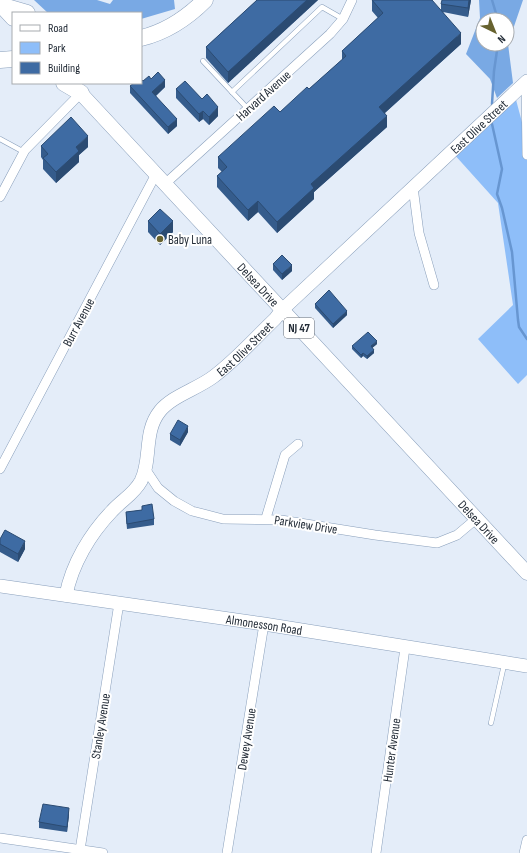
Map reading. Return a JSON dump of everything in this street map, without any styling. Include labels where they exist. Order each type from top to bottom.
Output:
[{"type":"highway","points":[[142,38],[170,27],[185,17],[205,0]]},
{"type":"highway","points":[[0,5],[24,12]]},
{"type":"highway","points":[[0,60],[12,59]]},
{"type":"highway","points":[[66,84],[76,88]]},
{"type":"main road","points":[[0,5],[12,18]]},
{"type":"main road","name":"Delsea Drive","points":[[76,88],[527,573]]},
{"type":"street","name":"Harvard Avenue","points":[[161,179],[248,109],[330,34],[343,19],[352,0]]},
{"type":"street","points":[[526,81],[527,155]]},
{"type":"street","name":"East Olive Street","points":[[66,595],[72,572],[87,544],[113,510],[136,489],[146,470],[148,440],[152,425],[160,411],[186,393],[197,388],[222,370],[275,319],[282,310],[526,81]]},
{"type":"street","points":[[0,197],[24,152],[76,88]]},
{"type":"street","name":"Burr Avenue","points":[[0,469],[161,179]]},
{"type":"street","points":[[413,187],[419,233],[434,285]]},
{"type":"street","points":[[266,518],[285,454],[298,444]]},
{"type":"street","name":"Parkview Drive","points":[[146,470],[165,495],[192,511],[223,519],[255,520],[266,518],[437,543],[457,535],[476,519]]},
{"type":"street","name":"Almonesson Road","points":[[0,586],[264,624],[406,648],[527,666]]},
{"type":"street","name":"Stanley Avenue","points":[[80,850],[119,603]]},
{"type":"street","name":"Dewey Avenue","points":[[227,853],[264,624]]},
{"type":"street","name":"Hunter Avenue","points":[[376,853],[406,648]]},
{"type":"street","points":[[0,838],[103,853]]},
{"type":"street","points":[[524,853],[527,840]]},
{"type":"lane","points":[[232,92],[322,6],[343,19]]},
{"type":"lane","points":[[203,61],[248,109]]},
{"type":"lane","points":[[0,139],[24,152]]},
{"type":"lane","points":[[491,723],[504,663]]},
{"type":"green space","points":[[515,96],[527,141],[527,375],[518,384],[478,339],[513,305],[498,203],[453,153]]},
{"type":"shaded area","points":[[34,0],[97,0],[110,4],[113,0],[174,0],[175,9],[142,19],[142,12],[47,12]]},
{"type":"shaded area","points":[[479,0],[523,0],[515,23],[515,12],[480,12]]},
{"type":"shaded area","points":[[475,31],[475,52],[509,52],[513,83],[497,98],[490,79],[466,54]]},
{"type":"building","points":[[257,0],[307,0],[228,72],[206,47]]},
{"type":"building","points":[[372,0],[432,0],[461,33],[379,107],[387,116],[311,184],[314,188],[277,222],[258,201],[248,210],[217,176],[227,167],[218,157],[274,106],[280,112],[307,87],[309,89],[346,56],[342,51],[383,13]]},
{"type":"building","points":[[442,0],[469,0],[468,8],[441,4]]},
{"type":"building","points":[[158,72],[165,80],[152,92],[177,119],[168,127],[130,86],[133,84],[142,84],[142,80],[143,81],[149,76],[151,79]]},
{"type":"building","points":[[185,81],[202,99],[207,94],[218,107],[209,117],[203,111],[199,114],[176,89]]},
{"type":"building","points":[[71,117],[88,136],[76,147],[79,151],[56,172],[43,158],[48,154],[41,146]]},
{"type":"building","points":[[160,209],[173,221],[160,234],[148,221]]},
{"type":"building","points":[[282,255],[292,265],[282,274],[273,264]]},
{"type":"building","points":[[329,290],[347,311],[333,324],[315,304]]},
{"type":"building","points":[[368,332],[377,341],[371,346],[374,350],[367,356],[363,353],[361,355],[352,346]]},
{"type":"building","points":[[178,420],[188,426],[180,440],[170,434]]},
{"type":"building","points":[[152,504],[154,519],[127,524],[126,512],[142,510],[142,506]]},
{"type":"building","points":[[5,530],[25,541],[18,554],[0,544],[0,539]]},
{"type":"building","points":[[43,804],[69,808],[67,827],[39,822]]},
{"type":"waterway","points":[[492,0],[496,12]]},
{"type":"waterway","points":[[492,104],[497,52]]},
{"type":"waterway","points":[[492,124],[502,169],[497,194],[502,208],[512,252],[519,327],[527,339]]},
{"type":"place","name":"Baby Luna","points":[[160,239]]}]
